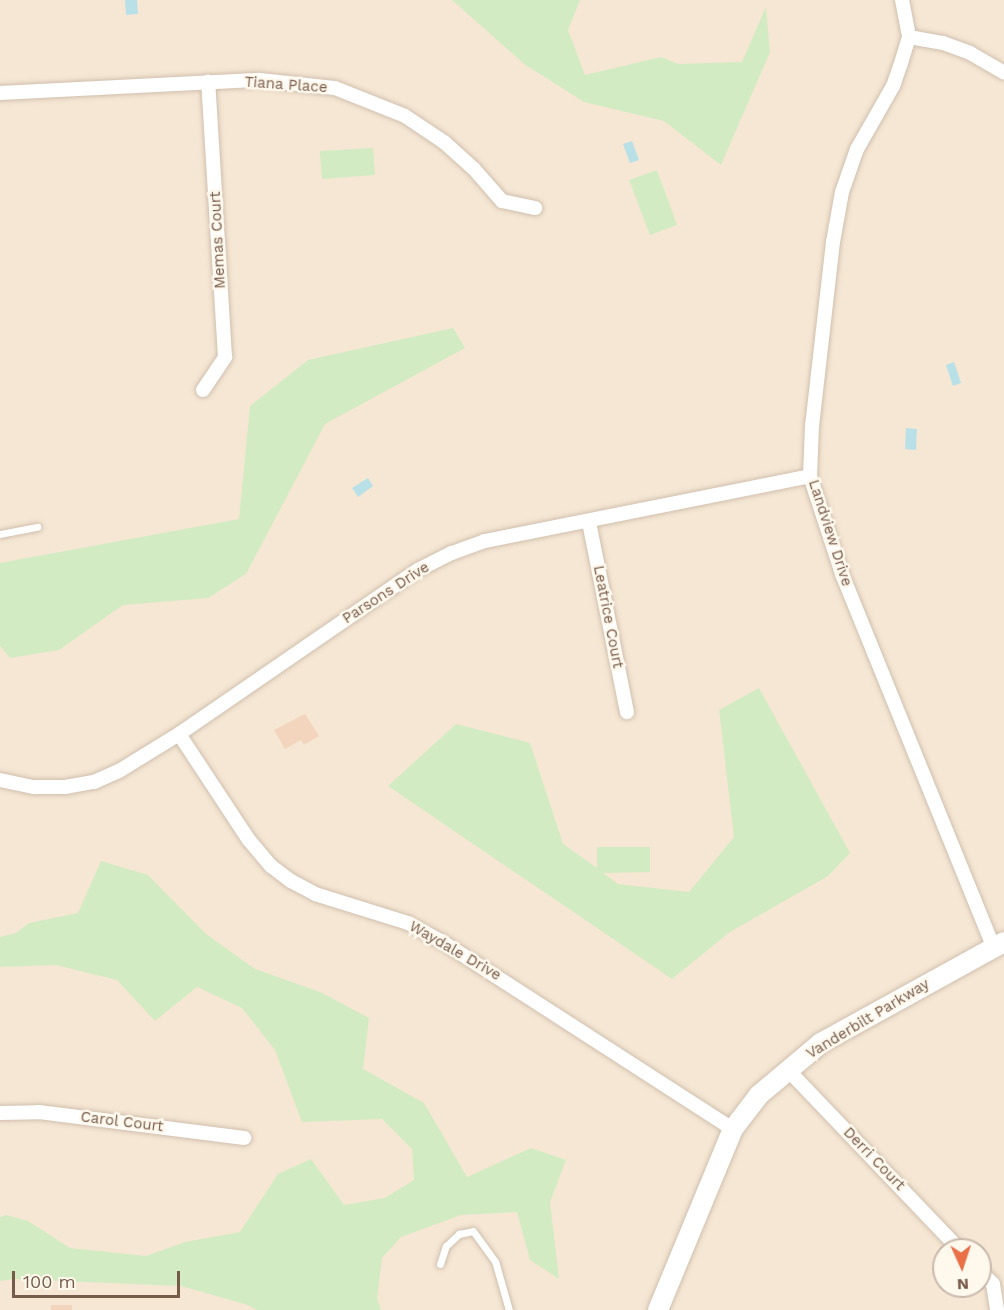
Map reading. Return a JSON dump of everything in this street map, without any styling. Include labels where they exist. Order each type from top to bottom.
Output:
[{"type":"main road","name":"Vanderbilt Parkway","points":[[658,1310],[733,1128],[759,1095],[787,1069],[821,1043],[876,1010],[999,945]]},
{"type":"street","name":"Landview Drive","points":[[902,0],[909,37],[893,87],[857,149],[842,192],[833,242],[810,476],[842,574],[999,945]]},
{"type":"street","points":[[909,37],[943,44],[970,53],[1004,74]]},
{"type":"street","name":"Tiana Place","points":[[0,93],[260,80],[306,83],[335,88],[405,116],[444,142],[502,201],[535,208]]},
{"type":"street","name":"Memas Court","points":[[203,390],[225,357],[208,82]]},
{"type":"street","name":"Parsons Drive","points":[[0,780],[44,787],[65,787],[94,782],[119,771],[178,734],[418,570],[452,553],[485,541],[810,476]]},
{"type":"street","name":"Leatrice Court","points":[[589,522],[627,712]]},
{"type":"street","name":"Waydale Drive","points":[[178,734],[249,840],[271,866],[291,881],[315,894],[408,923],[441,941],[733,1128]]},
{"type":"street","name":"Derri Court","points":[[787,1069],[949,1238]]},
{"type":"street","name":"Carol Court","points":[[0,1113],[39,1112],[244,1138]]},
{"type":"street","points":[[992,1283],[997,1310]]},
{"type":"lane","points":[[0,534],[36,527]]},
{"type":"lane","points":[[440,1264],[446,1246],[459,1234],[473,1231],[495,1261],[509,1310]]},
{"type":"shaded area","points":[[0,0],[1004,0],[1004,1310],[0,1310]]},
{"type":"green space","points":[[452,0],[580,0],[568,30],[585,75],[661,57],[678,64],[742,62],[766,7],[770,52],[721,165],[664,121],[584,102],[524,64]]},
{"type":"green space","points":[[373,148],[375,175],[322,179],[320,151]]},
{"type":"green space","points":[[657,170],[677,225],[650,235],[629,180]]},
{"type":"green space","points":[[453,328],[465,348],[325,424],[246,574],[208,598],[123,605],[59,650],[10,658],[0,646],[0,563],[239,519],[250,406],[308,360]]},
{"type":"green space","points":[[759,688],[850,853],[828,876],[730,932],[672,979],[388,786],[456,724],[530,743],[563,844],[597,868],[597,847],[650,847],[650,872],[603,873],[618,884],[689,892],[734,837],[719,710]]},
{"type":"green space","points":[[101,861],[148,875],[206,934],[255,969],[320,992],[369,1018],[363,1069],[424,1103],[467,1177],[531,1148],[566,1160],[550,1202],[559,1279],[530,1260],[517,1212],[461,1215],[401,1237],[382,1258],[377,1298],[381,1310],[257,1310],[248,1305],[181,1286],[15,1279],[0,1281],[0,1217],[6,1215],[28,1221],[70,1248],[146,1256],[185,1242],[240,1232],[278,1174],[311,1159],[344,1205],[385,1198],[414,1180],[412,1149],[382,1119],[302,1122],[275,1050],[242,1008],[197,987],[155,1021],[117,980],[56,965],[0,967],[0,937],[16,933],[29,923],[78,913]]},
{"type":"water","points":[[125,0],[137,0],[138,14],[126,15]]},
{"type":"water","points":[[632,141],[639,160],[630,163],[623,144]]},
{"type":"water","points":[[954,362],[961,383],[953,386],[946,365]]},
{"type":"water","points":[[906,428],[917,429],[916,450],[905,449]]},
{"type":"water","points":[[368,478],[373,486],[358,497],[352,488]]},
{"type":"building","points":[[305,714],[319,736],[304,745],[301,740],[285,749],[274,730]]},
{"type":"building","points":[[51,1305],[72,1305],[72,1310],[51,1310]]}]
